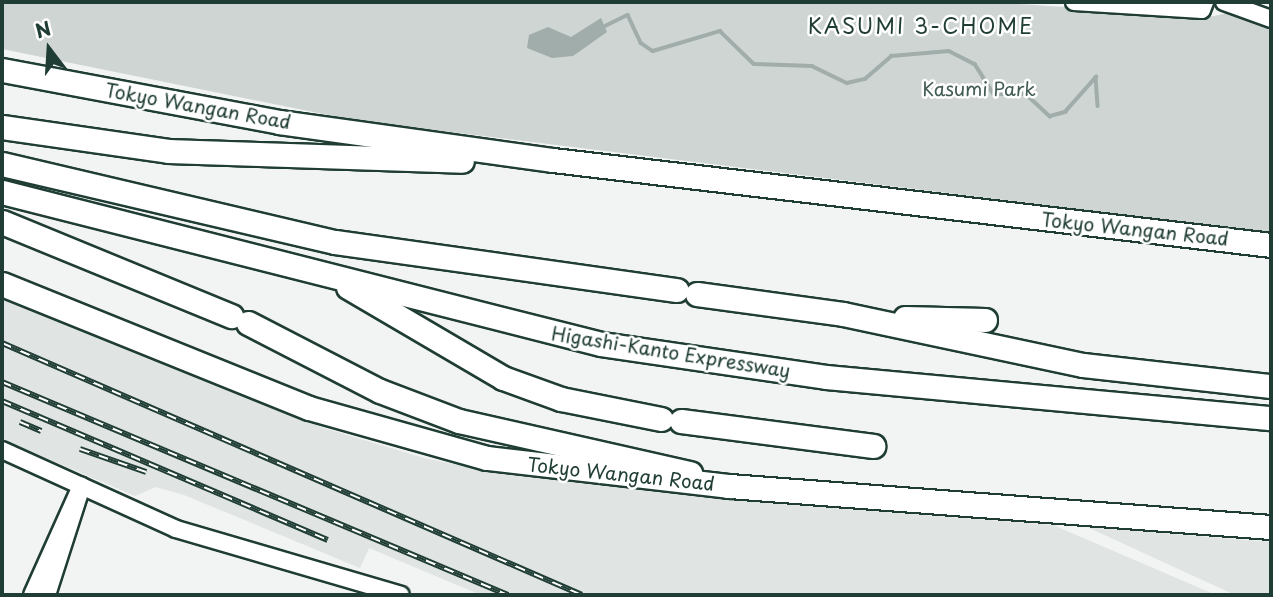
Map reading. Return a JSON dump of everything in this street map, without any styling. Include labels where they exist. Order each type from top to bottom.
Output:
[{"type":"highway","name":"Tokyo Wangan Road","points":[[2,70],[279,122],[553,160],[1271,245]]},
{"type":"highway","points":[[2,127],[168,150],[524,165],[553,160]]},
{"type":"highway","points":[[2,164],[335,242],[842,314],[1083,365],[1271,386]]},
{"type":"highway","name":"Higashi-Kanto Expressway","points":[[2,192],[601,344],[826,377],[1271,418]]},
{"type":"highway","points":[[2,222],[240,320],[380,391],[459,421],[673,467],[729,486]]},
{"type":"highway","points":[[331,276],[503,378],[561,399],[671,420],[873,446]]},
{"type":"highway","name":"Tokyo Wangan Road","points":[[2,284],[252,387],[382,432],[546,467],[729,486],[1271,527]]},
{"type":"highway","points":[[842,314],[985,320]]},
{"type":"street","points":[[1074,2],[1202,10],[1205,2]]},
{"type":"street","points":[[1224,2],[1271,19]]},
{"type":"street","points":[[2,450],[223,545],[401,595]]},
{"type":"street","points":[[32,595],[81,486]]},
{"type":"street","points":[[47,595],[80,505],[81,486]]},
{"type":"shaded area","points":[[601,18],[607,32],[573,56],[552,58],[527,48],[529,35],[548,27],[571,37]]},
{"type":"shaded area","points":[[2,299],[324,428],[424,458],[493,472],[780,504],[1053,525],[1216,595],[481,595],[369,548],[360,568],[184,495],[156,487],[135,496],[2,439]]},
{"type":"shaded area","points":[[1087,527],[1271,542],[1271,595],[1235,595]]},
{"type":"green space","name":"Kasumi Park","points":[[2,2],[990,2],[1209,17],[1233,12],[1271,25],[1271,233],[353,120],[2,49]]},
{"type":"waterway","points":[[605,26],[628,15],[641,43],[653,51],[720,31],[754,64],[812,66],[847,83],[865,79],[891,56],[949,51],[975,64],[994,94],[1026,94],[1050,116],[1065,112],[1096,77],[1098,106]]},
{"type":"railway","points":[[2,343],[582,595]]},
{"type":"railway","points":[[2,382],[508,595]]},
{"type":"railway","points":[[2,401],[328,540]]},
{"type":"railway","points":[[20,422],[41,431]]},
{"type":"railway","points":[[80,449],[146,472]]},
{"type":"district","name":"KASUMI 3-CHOME","points":[[921,25]]}]
